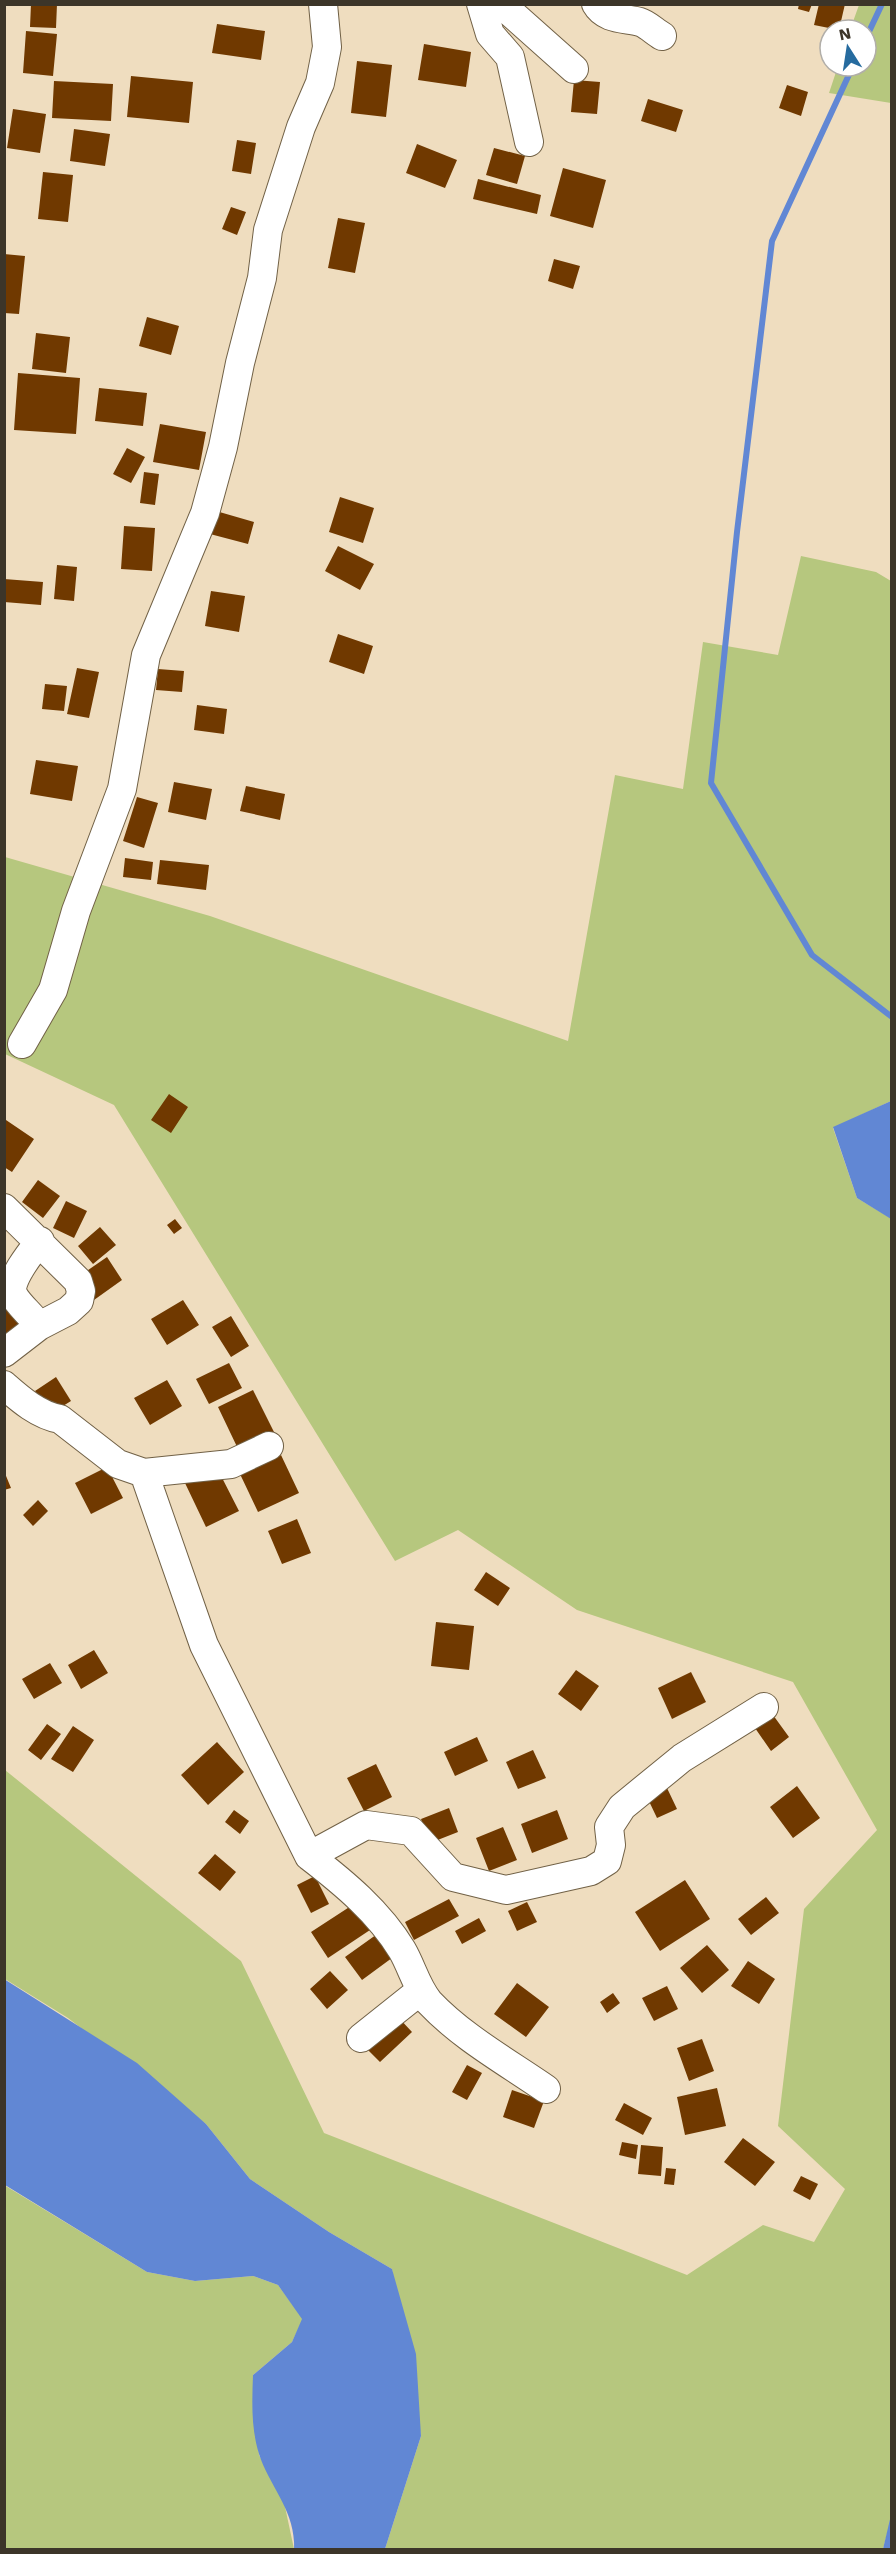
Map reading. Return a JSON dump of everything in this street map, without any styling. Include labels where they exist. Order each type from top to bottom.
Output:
[{"type":"street","points":[[22,1044],[53,990],[76,911],[122,789],[146,655],[205,513],[223,447],[240,363],[262,278],[268,230],[301,127],[320,83],[327,47],[322,4]]},
{"type":"street","points":[[481,4],[489,34],[510,57],[529,142]]},
{"type":"street","points":[[501,4],[574,69]]},
{"type":"street","points":[[596,4],[600,11],[611,16],[641,22],[662,36]]},
{"type":"street","points":[[4,1208],[78,1281],[81,1291],[79,1301],[68,1311],[39,1326],[4,1353]]},
{"type":"street","points":[[39,1326],[13,1295],[11,1289],[14,1278],[40,1241]]},
{"type":"street","points":[[4,1385],[21,1400],[49,1417],[60,1419],[118,1464],[144,1473],[231,1464],[269,1446]]},
{"type":"street","points":[[144,1473],[204,1645],[309,1856],[342,1882],[386,1926],[403,1952],[420,1991],[431,2003],[470,2036],[546,2089]]},
{"type":"street","points":[[309,1856],[366,1825],[411,1831],[453,1877],[506,1890],[591,1871],[607,1861],[611,1845],[609,1827],[622,1807],[682,1758],[764,1707]]},
{"type":"street","points":[[361,2038],[420,1991]]},
{"type":"green space","points":[[859,5],[891,5],[891,103],[829,93],[834,78],[878,78],[878,18],[854,18]]},
{"type":"green space","points":[[801,556],[876,572],[891,581],[891,1101],[833,1128],[857,1198],[892,1219],[892,2515],[883,2549],[385,2549],[421,2436],[392,2269],[329,2232],[250,2179],[206,2124],[68,2018],[5,1979],[5,1770],[241,1961],[324,2133],[687,2275],[763,2225],[814,2242],[845,2189],[778,2126],[804,1909],[877,1830],[793,1682],[577,1610],[458,1530],[395,1561],[114,1105],[5,1054],[5,857],[210,916],[568,1041],[615,775],[683,789],[703,642],[778,655]]},
{"type":"green space","points":[[4,2185],[147,2272],[195,2281],[253,2276],[278,2285],[303,2319],[292,2342],[253,2375],[259,2455],[284,2502],[294,2549],[5,2549]]},
{"type":"water","points":[[891,1101],[891,1219],[857,1198],[833,1127]]},
{"type":"water","points":[[4,1979],[137,2063],[206,2124],[250,2179],[329,2232],[392,2269],[416,2354],[421,2436],[385,2549],[294,2549],[291,2523],[259,2454],[253,2415],[253,2375],[292,2342],[302,2319],[278,2285],[253,2276],[195,2281],[147,2272],[5,2185]]},
{"type":"water","points":[[891,2515],[891,2549],[883,2549]]},
{"type":"building","points":[[31,4],[57,4],[56,28],[30,27]]},
{"type":"building","points":[[799,4],[812,4],[809,12],[798,9]]},
{"type":"building","points":[[819,4],[845,4],[842,18],[818,18],[818,26],[814,25]]},
{"type":"building","points":[[217,24],[265,31],[261,60],[212,53]]},
{"type":"building","points":[[26,31],[57,34],[53,76],[23,73]]},
{"type":"building","points":[[424,44],[471,52],[466,87],[418,80]]},
{"type":"building","points":[[357,61],[392,65],[386,117],[351,113]]},
{"type":"building","points":[[131,76],[193,82],[189,123],[127,117]]},
{"type":"building","points":[[574,80],[600,82],[597,114],[571,112]]},
{"type":"building","points":[[54,81],[113,84],[111,121],[52,118]]},
{"type":"building","points":[[787,85],[808,92],[801,116],[779,108]]},
{"type":"building","points":[[648,99],[683,110],[676,132],[641,121]]},
{"type":"building","points":[[13,109],[46,114],[40,153],[7,148]]},
{"type":"building","points":[[74,129],[110,134],[105,166],[70,161]]},
{"type":"building","points":[[237,140],[256,143],[251,174],[232,171]]},
{"type":"building","points":[[417,144],[457,160],[445,188],[406,173]]},
{"type":"building","points":[[494,148],[525,156],[517,184],[486,175]]},
{"type":"building","points":[[563,168],[606,180],[593,228],[550,216]]},
{"type":"building","points":[[43,172],[73,175],[68,222],[38,219]]},
{"type":"building","points":[[478,179],[541,195],[537,214],[473,199]]},
{"type":"building","points":[[231,207],[246,212],[237,235],[222,229]]},
{"type":"building","points":[[338,218],[365,223],[355,273],[328,268]]},
{"type":"building","points":[[4,254],[25,256],[19,314],[4,313]]},
{"type":"building","points":[[554,259],[580,266],[573,289],[548,281]]},
{"type":"building","points":[[147,317],[179,326],[171,355],[139,346]]},
{"type":"building","points":[[36,333],[70,337],[66,373],[32,369]]},
{"type":"building","points":[[18,373],[80,378],[76,434],[14,430]]},
{"type":"building","points":[[99,388],[147,393],[143,426],[95,421]]},
{"type":"building","points":[[160,424],[206,432],[199,470],[153,462]]},
{"type":"building","points":[[127,448],[145,457],[131,483],[113,474]]},
{"type":"building","points":[[144,472],[159,474],[155,505],[140,503]]},
{"type":"building","points":[[340,497],[374,508],[363,543],[329,532]]},
{"type":"building","points":[[216,511],[254,522],[248,544],[210,534]]},
{"type":"building","points":[[124,526],[155,528],[152,571],[121,569]]},
{"type":"building","points":[[338,546],[374,564],[360,590],[325,571]]},
{"type":"building","points":[[57,565],[77,567],[74,601],[54,599]]},
{"type":"building","points":[[4,579],[43,582],[41,605],[4,602]]},
{"type":"building","points":[[211,591],[245,596],[239,632],[205,626]]},
{"type":"building","points":[[338,634],[373,646],[364,674],[329,662]]},
{"type":"building","points":[[77,668],[99,672],[89,718],[67,714]]},
{"type":"building","points":[[158,669],[184,671],[182,692],[156,690]]},
{"type":"building","points":[[45,684],[67,686],[64,711],[42,709]]},
{"type":"building","points":[[197,705],[227,709],[224,734],[194,730]]},
{"type":"building","points":[[36,760],[78,766],[72,801],[30,794]]},
{"type":"building","points":[[174,782],[212,789],[206,820],[168,812]]},
{"type":"building","points":[[246,786],[285,794],[280,820],[240,811]]},
{"type":"building","points":[[137,797],[158,803],[144,848],[123,841]]},
{"type":"building","points":[[125,858],[153,862],[151,880],[123,877]]},
{"type":"building","points":[[160,860],[209,865],[206,890],[157,884]]},
{"type":"building","points":[[169,1094],[188,1107],[171,1133],[151,1120]]},
{"type":"building","points":[[6,1120],[34,1139],[12,1172],[4,1167]]},
{"type":"building","points":[[38,1180],[60,1196],[43,1218],[22,1202]]},
{"type":"building","points":[[66,1201],[87,1211],[74,1238],[53,1228]]},
{"type":"building","points":[[175,1219],[182,1228],[174,1234],[167,1225]]},
{"type":"building","points":[[100,1227],[116,1245],[93,1264],[78,1246]]},
{"type":"building","points":[[107,1257],[122,1280],[94,1300],[78,1277]]},
{"type":"building","points":[[4,1294],[29,1320],[4,1344]]},
{"type":"building","points":[[183,1300],[199,1325],[167,1345],[151,1319]]},
{"type":"building","points":[[231,1316],[249,1346],[231,1357],[212,1327]]},
{"type":"building","points":[[229,1363],[242,1388],[209,1404],[196,1379]]},
{"type":"building","points":[[56,1377],[71,1401],[50,1414],[35,1391]]},
{"type":"building","points":[[167,1380],[182,1406],[150,1425],[134,1398]]},
{"type":"building","points":[[253,1390],[276,1436],[240,1453],[218,1407]]},
{"type":"building","points":[[281,1455],[299,1493],[258,1512],[240,1474]]},
{"type":"building","points":[[107,1467],[123,1498],[91,1514],[75,1483]]},
{"type":"building","points":[[217,1468],[239,1511],[206,1527],[185,1483]]},
{"type":"building","points":[[4,1471],[11,1488],[4,1490]]},
{"type":"building","points":[[38,1500],[48,1511],[33,1526],[23,1515]]},
{"type":"building","points":[[297,1519],[311,1553],[282,1564],[268,1531]]},
{"type":"building","points":[[486,1572],[510,1588],[498,1606],[474,1590]]},
{"type":"building","points":[[436,1622],[474,1626],[469,1670],[431,1666]]},
{"type":"building","points":[[94,1650],[108,1673],[81,1689],[68,1665]]},
{"type":"building","points":[[50,1663],[62,1683],[34,1699],[22,1679]]},
{"type":"building","points":[[576,1670],[599,1686],[581,1711],[558,1694]]},
{"type":"building","points":[[691,1672],[706,1702],[672,1719],[658,1688]]},
{"type":"building","points":[[773,1715],[789,1737],[771,1751],[755,1728]]},
{"type":"building","points":[[47,1724],[61,1734],[41,1760],[28,1750]]},
{"type":"building","points":[[73,1726],[94,1740],[73,1772],[51,1759]]},
{"type":"building","points":[[477,1737],[488,1761],[455,1776],[444,1752]]},
{"type":"building","points":[[217,1742],[244,1772],[208,1805],[181,1775]]},
{"type":"building","points":[[533,1750],[546,1778],[518,1789],[506,1762]]},
{"type":"building","points":[[376,1764],[392,1797],[364,1811],[347,1778]]},
{"type":"building","points":[[797,1786],[820,1818],[793,1838],[770,1807]]},
{"type":"building","points":[[667,1788],[677,1809],[657,1818],[647,1797]]},
{"type":"building","points":[[449,1808],[458,1832],[430,1843],[421,1819]]},
{"type":"building","points":[[234,1810],[249,1821],[240,1834],[225,1822]]},
{"type":"building","points":[[557,1810],[568,1839],[532,1853],[521,1824]]},
{"type":"building","points":[[503,1827],[517,1860],[489,1871],[476,1838]]},
{"type":"building","points":[[215,1854],[236,1872],[220,1891],[198,1873]]},
{"type":"building","points":[[315,1876],[329,1904],[311,1913],[297,1885]]},
{"type":"building","points":[[685,1880],[710,1919],[660,1951],[635,1912]]},
{"type":"building","points":[[766,1897],[779,1913],[751,1935],[738,1919]]},
{"type":"building","points":[[449,1899],[459,1916],[414,1940],[405,1922]]},
{"type":"building","points":[[527,1902],[537,1922],[517,1931],[508,1911]]},
{"type":"building","points":[[354,1904],[370,1930],[328,1958],[311,1932]]},
{"type":"building","points":[[479,1918],[486,1931],[462,1944],[455,1931]]},
{"type":"building","points":[[380,1932],[396,1955],[362,1980],[345,1957]]},
{"type":"building","points":[[707,1945],[729,1970],[702,1993],[680,1968]]},
{"type":"building","points":[[748,1961],[775,1979],[759,2004],[731,1986]]},
{"type":"building","points":[[330,1971],[348,1990],[327,2009],[310,1989]]},
{"type":"building","points":[[517,1983],[549,2007],[526,2037],[494,2014]]},
{"type":"building","points":[[667,1986],[678,2009],[654,2021],[642,1998]]},
{"type":"building","points":[[613,1993],[620,2003],[607,2013],[600,2002]]},
{"type":"building","points":[[398,2017],[412,2032],[380,2062],[366,2048]]},
{"type":"building","points":[[702,2039],[714,2071],[689,2081],[677,2048]]},
{"type":"building","points":[[467,2065],[482,2073],[467,2100],[452,2092]]},
{"type":"building","points":[[717,2088],[726,2126],[685,2135],[677,2097]]},
{"type":"building","points":[[512,2090],[544,2101],[534,2128],[503,2117]]},
{"type":"building","points":[[624,2103],[652,2118],[643,2135],[615,2120]]},
{"type":"building","points":[[743,2138],[775,2162],[755,2186],[724,2162]]},
{"type":"building","points":[[622,2142],[638,2145],[636,2159],[619,2155]]},
{"type":"building","points":[[641,2145],[663,2147],[661,2176],[638,2174]]},
{"type":"building","points":[[666,2168],[676,2169],[674,2185],[664,2184]]},
{"type":"building","points":[[801,2176],[818,2184],[810,2200],[793,2191]]},
{"type":"waterway","points":[[875,18],[882,4]]},
{"type":"waterway","points":[[847,78],[772,241],[737,532],[711,783],[812,955],[892,1017]]}]
